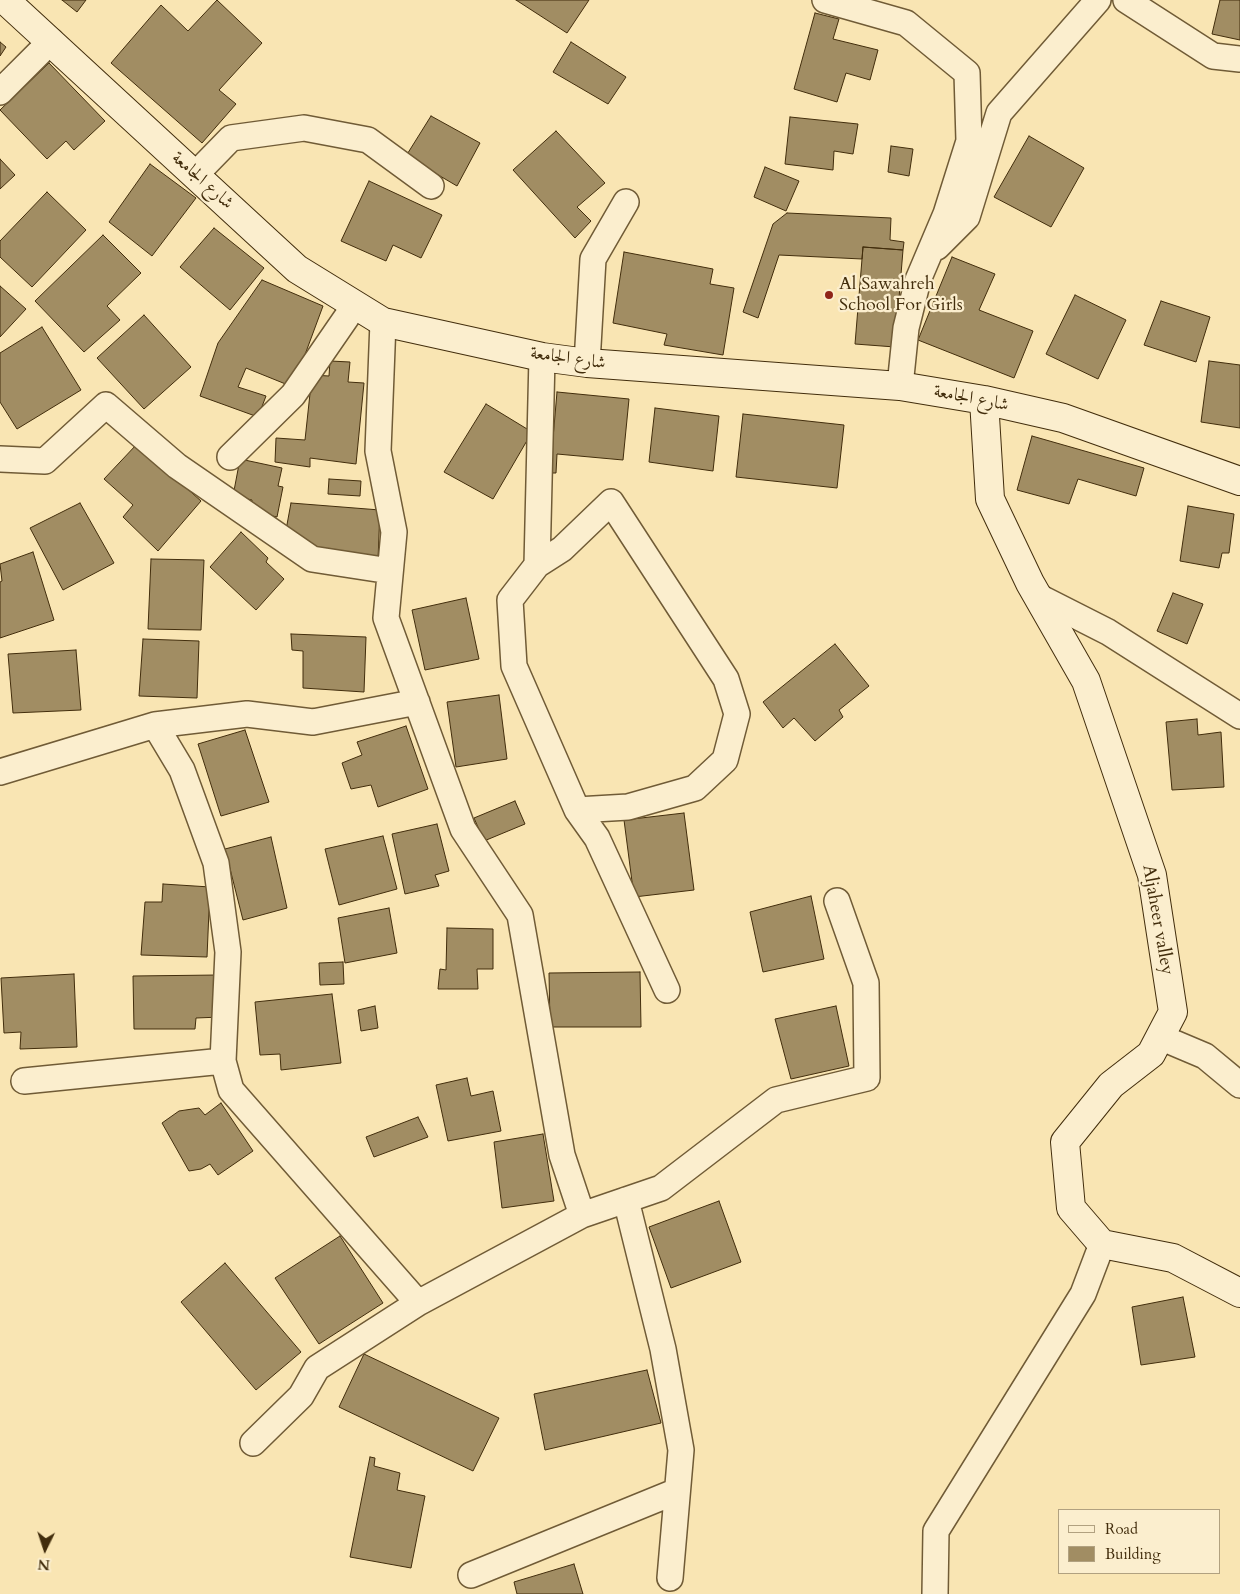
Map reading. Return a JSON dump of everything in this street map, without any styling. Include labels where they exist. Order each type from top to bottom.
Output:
[{"type":"main road","name":"شارع الجامعة","points":[[5,0],[297,269],[383,322],[542,357],[587,363],[900,386],[984,400],[1063,418],[1240,481]]},
{"type":"main road","name":"Aljaheer valley","points":[[984,400],[990,499],[1037,596],[1086,681],[1152,875],[1172,1012],[1151,1054],[1111,1085],[1065,1142],[1071,1208],[1102,1244]]},
{"type":"main road","points":[[1102,1244],[1172,1258],[1240,1293]]},
{"type":"street","points":[[825,0],[906,23],[967,73],[968,141],[946,214],[918,280],[906,328],[900,386]]},
{"type":"street","points":[[930,254],[967,217],[999,113],[1098,0]]},
{"type":"street","points":[[1126,0],[1214,56],[1240,59]]},
{"type":"street","points":[[0,92],[51,42]]},
{"type":"street","points":[[195,175],[231,138],[304,128],[368,140],[431,186]]},
{"type":"street","points":[[587,363],[593,259],[626,202]]},
{"type":"street","points":[[230,457],[293,395],[355,305]]},
{"type":"street","points":[[383,322],[378,451],[394,532],[386,618],[463,829],[520,915],[562,1155],[582,1215]]},
{"type":"street","points":[[537,565],[542,357]]},
{"type":"street","points":[[0,459],[45,461],[106,405],[177,466],[312,559],[390,571]]},
{"type":"street","points":[[577,810],[628,808],[695,788],[725,760],[737,714],[726,679],[611,502],[562,549],[537,565],[510,600],[514,666],[577,810],[597,838],[667,990]]},
{"type":"street","points":[[1037,596],[1108,632],[1240,716]]},
{"type":"street","points":[[0,772],[155,725],[247,714],[313,722],[417,702]]},
{"type":"street","points":[[155,725],[182,770],[216,863],[228,952],[223,1061],[231,1090],[418,1303]]},
{"type":"street","points":[[252,1443],[301,1396],[317,1368],[418,1303],[582,1215],[661,1188],[776,1100],[867,1078],[866,983],[837,901]]},
{"type":"street","points":[[1160,1037],[1205,1056],[1240,1085]]},
{"type":"street","points":[[24,1081],[223,1061]]},
{"type":"street","points":[[626,1200],[663,1349],[681,1450],[670,1578]]},
{"type":"street","points":[[935,1594],[936,1530],[1082,1294],[1102,1244]]},
{"type":"street","points":[[471,1575],[677,1491]]},
{"type":"building","points":[[62,0],[86,0],[77,12]]},
{"type":"building","points":[[217,0],[262,43],[219,90],[236,104],[202,143],[111,63],[161,5],[188,31]]},
{"type":"building","points":[[516,0],[589,0],[567,33]]},
{"type":"building","points":[[1220,0],[1240,0],[1240,40],[1212,34]]},
{"type":"building","points":[[815,13],[839,19],[833,39],[878,50],[870,80],[846,73],[837,102],[794,89]]},
{"type":"building","points":[[0,42],[6,47],[0,56]]},
{"type":"building","points":[[571,42],[626,77],[608,104],[553,72]]},
{"type":"building","points":[[49,63],[105,121],[74,150],[66,141],[47,159],[0,110]]},
{"type":"building","points":[[431,116],[480,143],[457,186],[406,156]]},
{"type":"building","points":[[790,117],[858,124],[853,154],[834,151],[833,170],[785,164]]},
{"type":"building","points":[[556,131],[605,183],[577,207],[591,221],[575,238],[513,170]]},
{"type":"building","points":[[1029,136],[1084,168],[1051,227],[994,197]]},
{"type":"building","points":[[891,146],[913,149],[909,176],[888,172]]},
{"type":"building","points":[[0,159],[15,175],[0,189]]},
{"type":"building","points":[[150,164],[196,198],[152,256],[109,222]]},
{"type":"building","points":[[765,167],[799,181],[786,211],[754,197]]},
{"type":"building","points":[[369,181],[442,215],[421,258],[393,245],[386,261],[341,241]]},
{"type":"building","points":[[47,192],[86,230],[32,287],[0,257],[0,241]]},
{"type":"building","points":[[787,213],[891,218],[890,240],[904,242],[903,250],[863,247],[862,259],[779,255],[758,318],[743,312],[773,224]]},
{"type":"building","points":[[214,228],[264,268],[230,310],[180,267]]},
{"type":"building","points":[[103,235],[141,273],[107,306],[120,320],[84,352],[35,301]]},
{"type":"building","points":[[863,247],[903,250],[895,347],[855,344]]},
{"type":"building","points":[[624,252],[713,269],[710,284],[734,288],[723,355],[664,345],[667,334],[613,323]]},
{"type":"building","points":[[952,257],[995,274],[979,310],[1033,331],[1014,378],[918,340]]},
{"type":"building","points":[[262,280],[323,306],[293,387],[246,368],[238,387],[266,396],[258,417],[200,396],[218,343]]},
{"type":"building","points":[[0,286],[26,309],[0,337]]},
{"type":"building","points":[[1075,295],[1126,320],[1098,379],[1046,354]]},
{"type":"building","points":[[1161,301],[1210,317],[1196,362],[1144,345]]},
{"type":"building","points":[[144,315],[191,367],[144,409],[97,358]]},
{"type":"building","points":[[42,327],[81,390],[17,429],[0,402],[0,353]]},
{"type":"building","points":[[330,361],[350,362],[348,382],[364,383],[356,464],[310,458],[310,467],[275,462],[276,438],[305,440],[312,375],[329,376]]},
{"type":"building","points":[[1209,361],[1240,365],[1240,428],[1201,422]]},
{"type":"building","points":[[557,392],[629,399],[623,460],[557,454],[556,473],[550,473]]},
{"type":"building","points":[[486,404],[532,432],[493,499],[444,472]]},
{"type":"building","points":[[655,408],[719,416],[713,471],[649,462]]},
{"type":"building","points":[[743,414],[844,425],[837,488],[736,477]]},
{"type":"building","points":[[1032,436],[1144,468],[1136,496],[1078,479],[1069,504],[1017,490]]},
{"type":"building","points":[[137,444],[201,501],[158,551],[123,517],[133,505],[104,479]]},
{"type":"building","points":[[240,459],[282,468],[278,486],[283,487],[277,517],[250,511],[252,500],[233,496]]},
{"type":"building","points":[[329,479],[361,481],[360,496],[328,494]]},
{"type":"building","points":[[80,503],[114,563],[63,590],[30,528]]},
{"type":"building","points":[[291,503],[380,510],[378,560],[324,553],[286,530]]},
{"type":"building","points":[[1188,506],[1234,514],[1229,553],[1222,553],[1219,568],[1180,561]]},
{"type":"building","points":[[241,532],[268,558],[266,562],[284,579],[256,610],[210,567]]},
{"type":"building","points":[[33,552],[54,620],[0,638],[0,582],[2,581],[0,564]]},
{"type":"building","points":[[151,559],[204,560],[201,630],[148,629]]},
{"type":"building","points":[[1173,593],[1203,604],[1187,644],[1157,631]]},
{"type":"building","points":[[466,598],[479,659],[425,670],[412,610]]},
{"type":"building","points":[[291,634],[366,637],[364,692],[303,688],[303,651],[292,650]]},
{"type":"building","points":[[143,639],[199,641],[197,698],[139,696]]},
{"type":"building","points":[[835,644],[869,686],[839,710],[843,717],[815,741],[794,718],[783,728],[763,702]]},
{"type":"building","points":[[76,650],[81,710],[13,713],[8,654]]},
{"type":"building","points":[[499,695],[507,759],[456,767],[447,702]]},
{"type":"building","points":[[1197,719],[1198,735],[1221,732],[1224,787],[1172,790],[1166,722]]},
{"type":"building","points":[[406,726],[428,789],[378,807],[371,785],[351,789],[342,763],[362,755],[357,742]]},
{"type":"building","points":[[245,730],[269,802],[221,816],[198,744]]},
{"type":"building","points":[[515,801],[525,824],[484,841],[474,818]]},
{"type":"building","points":[[684,813],[694,890],[634,897],[624,820]]},
{"type":"building","points":[[437,824],[449,871],[435,875],[439,886],[405,894],[392,834]]},
{"type":"building","points":[[383,836],[397,889],[339,905],[325,849]]},
{"type":"building","points":[[271,837],[287,908],[243,920],[225,849]]},
{"type":"building","points":[[163,884],[210,887],[207,957],[141,955],[145,902],[162,902]]},
{"type":"building","points":[[811,896],[824,959],[763,972],[750,912]]},
{"type":"building","points":[[389,908],[397,953],[345,963],[338,918]]},
{"type":"building","points":[[447,928],[493,929],[493,969],[477,969],[478,989],[438,989],[440,969],[446,970]]},
{"type":"building","points":[[343,962],[344,984],[320,985],[319,963]]},
{"type":"building","points":[[640,972],[641,1027],[550,1027],[549,973]]},
{"type":"building","points":[[74,974],[77,1047],[20,1049],[21,1032],[4,1033],[1,978]]},
{"type":"building","points":[[219,975],[221,1017],[196,1018],[195,1029],[134,1029],[133,976]]},
{"type":"building","points":[[332,994],[341,1063],[281,1070],[280,1054],[260,1055],[255,1002]]},
{"type":"building","points":[[375,1006],[378,1028],[361,1031],[358,1010]]},
{"type":"building","points":[[836,1006],[849,1066],[791,1079],[775,1019]]},
{"type":"building","points":[[467,1078],[471,1096],[493,1091],[501,1131],[448,1141],[436,1085]]},
{"type":"building","points":[[221,1103],[253,1151],[218,1175],[210,1164],[201,1169],[189,1171],[162,1123],[179,1111],[199,1108],[205,1115]]},
{"type":"building","points":[[418,1117],[428,1137],[374,1157],[366,1137]]},
{"type":"building","points":[[543,1134],[554,1201],[502,1208],[494,1142]]},
{"type":"building","points":[[719,1201],[741,1262],[671,1288],[649,1227]]},
{"type":"building","points":[[340,1236],[383,1303],[319,1344],[275,1278]]},
{"type":"building","points":[[225,1263],[301,1352],[256,1390],[181,1302]]},
{"type":"building","points":[[1183,1297],[1195,1357],[1141,1365],[1132,1307]]},
{"type":"building","points":[[364,1354],[499,1418],[473,1471],[339,1407]]},
{"type":"building","points":[[647,1370],[661,1423],[545,1450],[534,1394]]},
{"type":"building","points":[[370,1457],[375,1458],[374,1466],[400,1473],[397,1490],[425,1496],[411,1568],[350,1557]]},
{"type":"building","points":[[574,1564],[583,1594],[517,1594],[514,1582]]},
{"type":"place","name":"Al Sawahreh School For Girls","points":[[829,295]]}]
